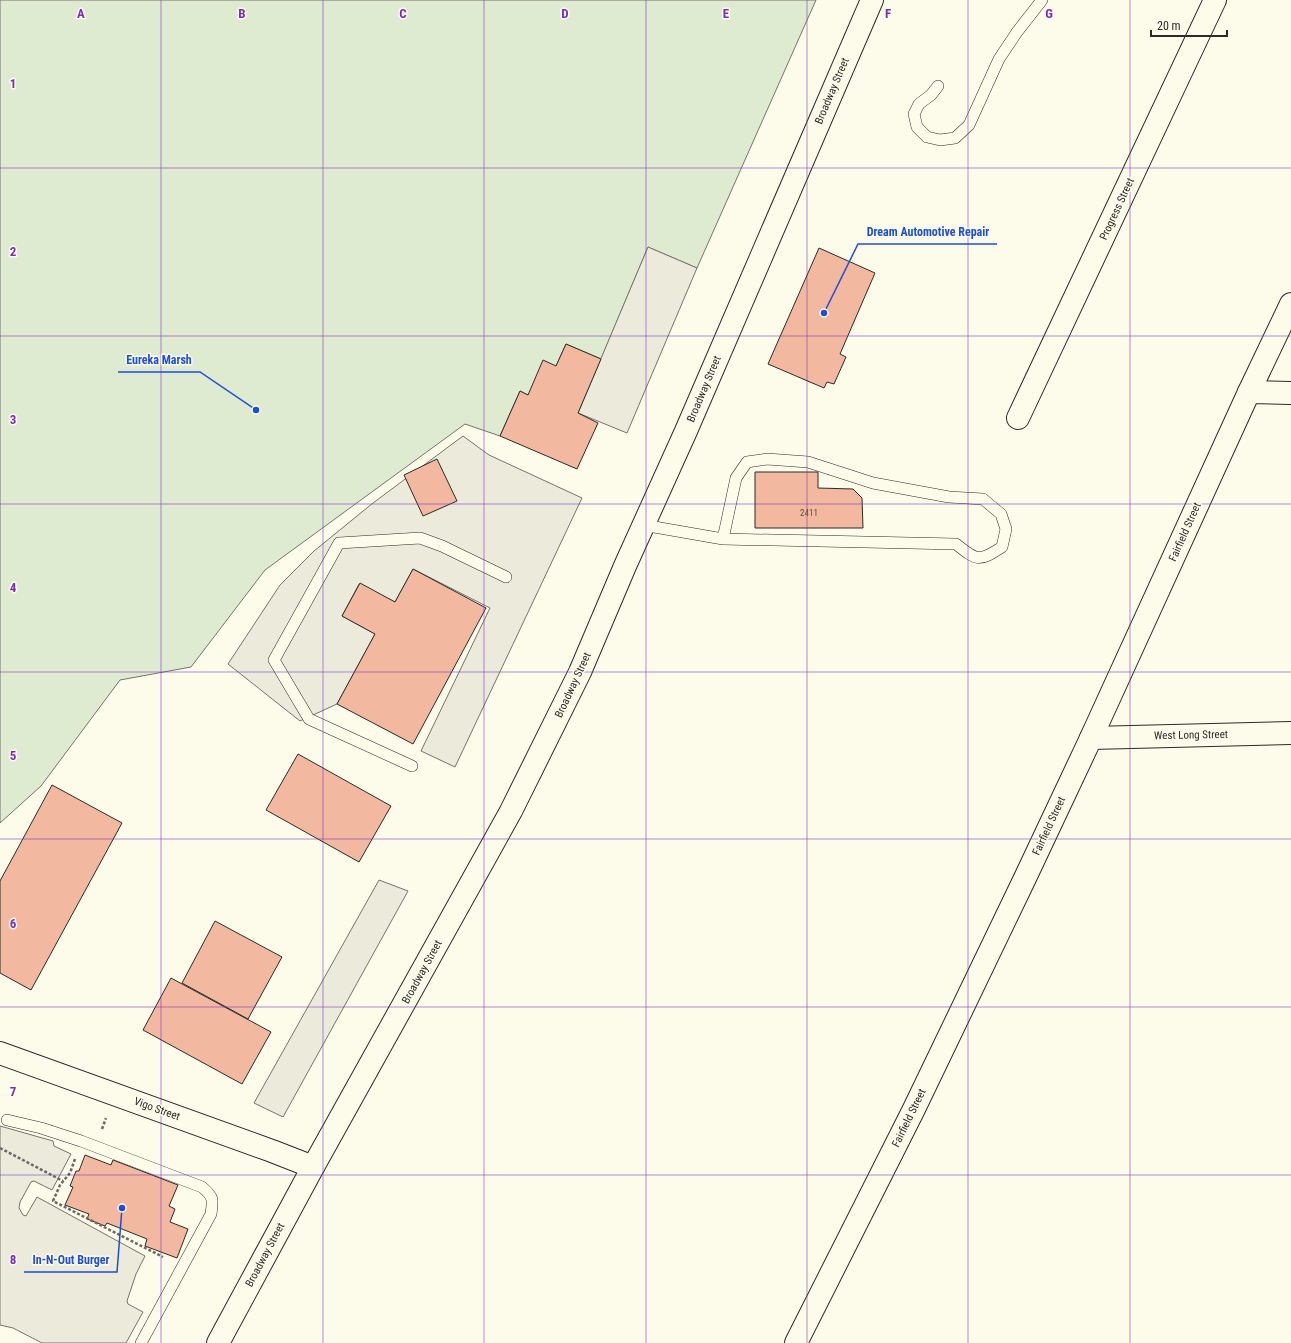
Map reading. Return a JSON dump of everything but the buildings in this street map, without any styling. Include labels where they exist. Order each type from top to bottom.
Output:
[{"type":"main road","name":"Broadway Street","points":[[218,1343],[313,1167],[511,811],[580,672],[872,0]]},
{"type":"main road","name":"Progress Street","points":[[1018,418],[1215,0]]},
{"type":"main road","name":"Fairfield Street","points":[[796,1343],[913,1112],[1091,738],[1249,392],[1291,304]]},
{"type":"main road","points":[[1249,392],[1291,393]]},
{"type":"main road","name":"West Long Street","points":[[1091,738],[1291,733]]},
{"type":"main road","name":"Vigo Street","points":[[0,1053],[313,1167]]},
{"type":"lane","points":[[938,86],[931,95],[919,104],[914,114],[917,127],[927,137],[940,140],[955,138],[969,125],[999,59],[1017,32],[1042,0]]},
{"type":"lane","points":[[643,526],[723,539],[956,544],[972,556],[987,558],[1002,547],[1006,529],[1001,514],[983,499],[949,497],[873,483],[808,462],[767,459],[746,462],[736,478],[723,539]]},
{"type":"lane","points":[[412,766],[309,719],[274,660],[339,543],[420,538],[442,546],[506,577]]},
{"type":"lane","points":[[7,1120],[41,1128],[81,1141],[202,1188],[210,1194],[212,1202],[211,1214],[141,1343]]},
{"type":"path","points":[[106,1118],[100,1134],[86,1128],[70,1173],[60,1184],[53,1201],[164,1257]]},
{"type":"path","points":[[0,1148],[63,1181]]},
{"type":"green space","points":[[0,0],[816,0],[697,268],[648,247],[601,359],[566,344],[556,366],[528,395],[520,391],[500,436],[465,424],[265,570],[191,667],[120,680],[41,786],[0,823]]},
{"type":"shaded area","points":[[648,247],[697,268],[627,433],[578,413]]},
{"type":"shaded area","points":[[463,436],[489,455],[582,498],[455,767],[421,751],[490,608],[413,569],[395,602],[359,584],[342,616],[375,634],[337,704],[300,721],[228,664],[280,585],[314,551],[373,503]]},
{"type":"shaded area","points":[[379,880],[408,891],[283,1117],[254,1103]]},
{"type":"shaded area","points":[[0,1126],[53,1141],[54,1146],[71,1154],[52,1190],[34,1181],[31,1182],[20,1202],[19,1208],[23,1215],[26,1216],[37,1197],[145,1256],[136,1274],[127,1301],[128,1304],[143,1312],[126,1343],[42,1343],[13,1328],[0,1325]]},
{"type":"place","name":"Dream Automotive Repair","points":[[824,313]]},
{"type":"place","name":"Eureka Marsh","points":[[256,410]]},
{"type":"place","name":"In-N-Out Burger","points":[[122,1208]]}]
